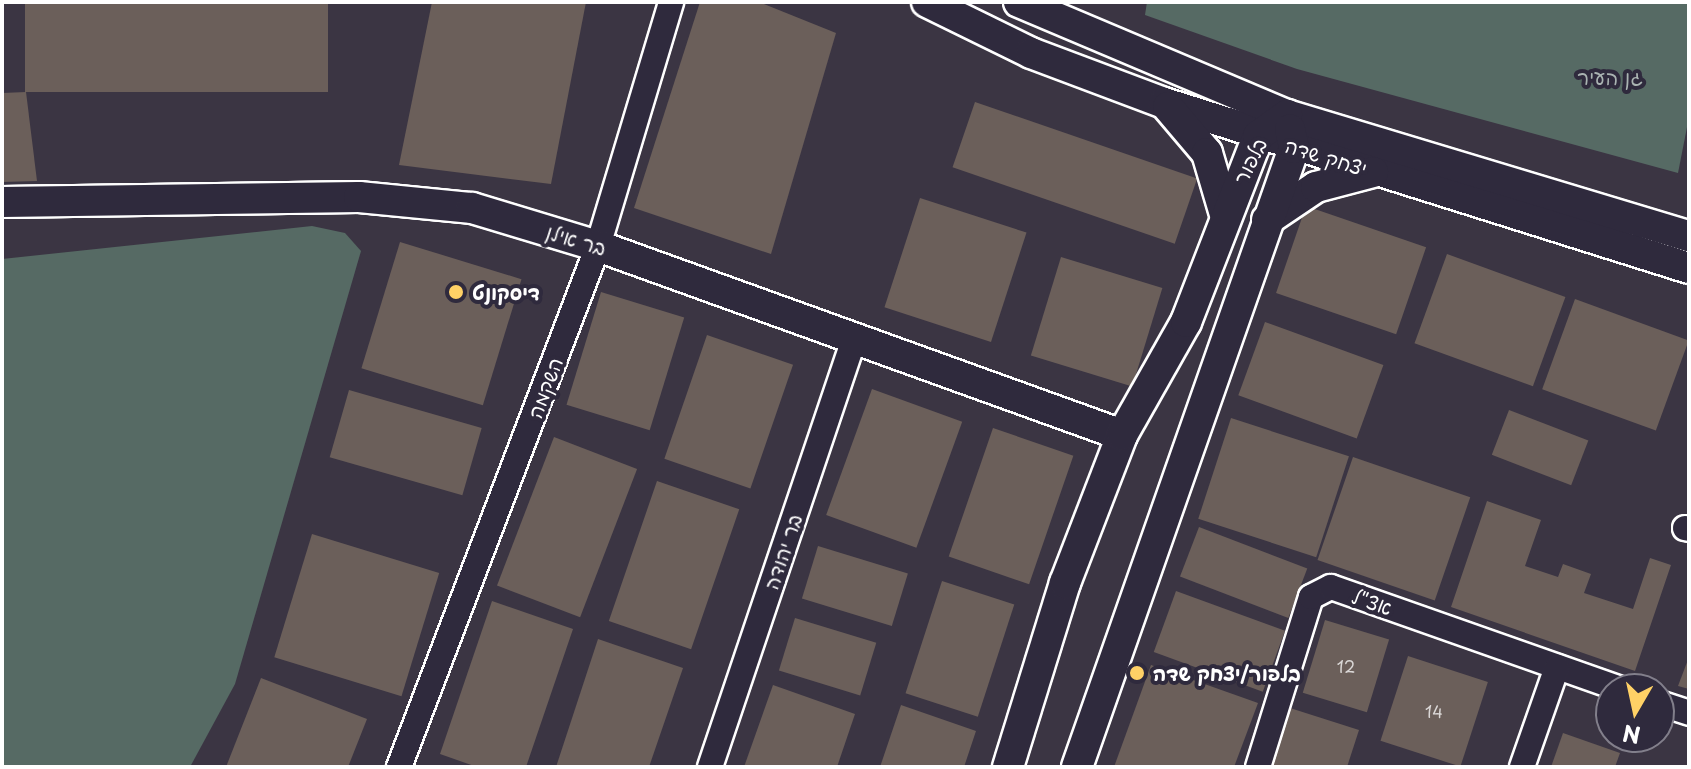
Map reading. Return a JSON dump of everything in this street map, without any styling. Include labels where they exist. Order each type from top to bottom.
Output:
[{"type":"street","name":"השקמה","points":[[399,767],[598,246],[671,2]]},
{"type":"street","name":"יצחק שדה","points":[[927,2],[1031,53],[1258,136],[1689,268]]},
{"type":"street","name":"יצחק שדה","points":[[1019,2],[1287,115],[1689,236]]},
{"type":"street","points":[[1164,103],[1207,153],[1225,214]]},
{"type":"street","name":"בלפור","points":[[1008,767],[1065,583],[1122,435],[1186,322],[1225,214],[1258,136],[1287,115],[1294,148],[1077,767]]},
{"type":"street","points":[[1267,220],[1316,187],[1373,172]]},
{"type":"street","name":"בר אילן","points":[[2,202],[359,197],[472,208],[598,246],[1122,435]]},
{"type":"street","name":"בר יהודה","points":[[710,767],[855,337]]},
{"type":"street","name":"אצ\"ל","points":[[1258,767],[1311,597],[1331,587],[1595,680]]},
{"type":"street","points":[[1522,767],[1557,667]]},
{"type":"green space","name":"גן העיר","points":[[1147,2],[1689,2],[1689,117],[1678,173],[1297,69],[1145,15]]},
{"type":"green space","points":[[312,226],[345,233],[361,251],[235,684],[190,767],[2,767],[2,259]]},
{"type":"building","points":[[25,2],[328,2],[328,92],[25,92]]},
{"type":"building","points":[[432,2],[586,2],[551,184],[399,165]]},
{"type":"building","points":[[700,2],[759,2],[836,33],[771,254],[634,208]]},
{"type":"building","points":[[26,92],[37,181],[2,182],[2,93]]},
{"type":"building","points":[[975,102],[1197,179],[1175,244],[953,167]]},
{"type":"building","points":[[920,198],[1027,233],[991,342],[884,307]]},
{"type":"building","points":[[1306,206],[1426,247],[1396,334],[1276,293]]},
{"type":"building","points":[[400,242],[521,279],[483,405],[361,368]]},
{"type":"building","points":[[1447,254],[1565,297],[1533,386],[1415,343]]},
{"type":"building","points":[[1061,257],[1162,288],[1132,386],[1031,355]]},
{"type":"building","points":[[601,292],[684,317],[650,430],[567,405]]},
{"type":"building","points":[[1575,299],[1689,340],[1656,431],[1542,389]]},
{"type":"building","points":[[1265,322],[1383,365],[1357,438],[1238,395]]},
{"type":"building","points":[[707,335],[793,365],[750,488],[664,459]]},
{"type":"building","points":[[872,389],[962,422],[916,548],[826,515]]},
{"type":"building","points":[[349,390],[482,428],[462,495],[330,457]]},
{"type":"building","points":[[1509,410],[1588,440],[1571,485],[1492,455]]},
{"type":"building","points":[[1231,418],[1349,456],[1316,557],[1198,519]]},
{"type":"building","points":[[993,428],[1073,456],[1029,584],[949,557]]},
{"type":"building","points":[[554,437],[637,469],[580,617],[497,585]]},
{"type":"building","points":[[1353,457],[1470,497],[1435,600],[1318,560]]},
{"type":"building","points":[[657,481],[739,509],[691,649],[609,621]]},
{"type":"building","points":[[1487,501],[1541,520],[1525,566],[1558,577],[1563,564],[1591,574],[1584,593],[1633,609],[1650,558],[1671,565],[1635,671],[1451,607]]},
{"type":"building","points":[[1199,527],[1307,569],[1288,618],[1180,576]]},
{"type":"building","points":[[312,534],[439,573],[401,696],[274,657]]},
{"type":"building","points":[[818,546],[908,573],[892,626],[802,599]]},
{"type":"building","points":[[942,581],[1014,604],[978,717],[906,693]]},
{"type":"building","points":[[1176,591],[1285,631],[1263,692],[1154,652]]},
{"type":"building","points":[[492,601],[573,629],[526,767],[477,767],[440,754]]},
{"type":"building","points":[[795,618],[876,643],[860,695],[779,671]]},
{"type":"building","points":[[1325,620],[1389,640],[1367,712],[1303,693]]},
{"type":"building","points":[[598,639],[683,668],[649,767],[556,767]]},
{"type":"building","points":[[1408,656],[1488,682],[1460,767],[1380,741]]},
{"type":"building","points":[[1689,657],[1689,689],[1678,686]]},
{"type":"building","points":[[1151,665],[1258,703],[1234,767],[1114,767]]},
{"type":"building","points":[[261,678],[367,719],[348,767],[226,767]]},
{"type":"building","points":[[773,685],[855,714],[837,767],[744,767]]},
{"type":"building","points":[[901,705],[976,731],[964,767],[880,767]]},
{"type":"building","points":[[1290,708],[1359,730],[1347,767],[1271,767]]},
{"type":"building","points":[[1563,733],[1595,744],[1595,753],[1620,753],[1615,767],[1551,767]]},
{"type":"place","name":"דיסקונט","points":[[456,292]]},
{"type":"place","name":"בלפור/יצחק שדה","points":[[1137,673]]}]
